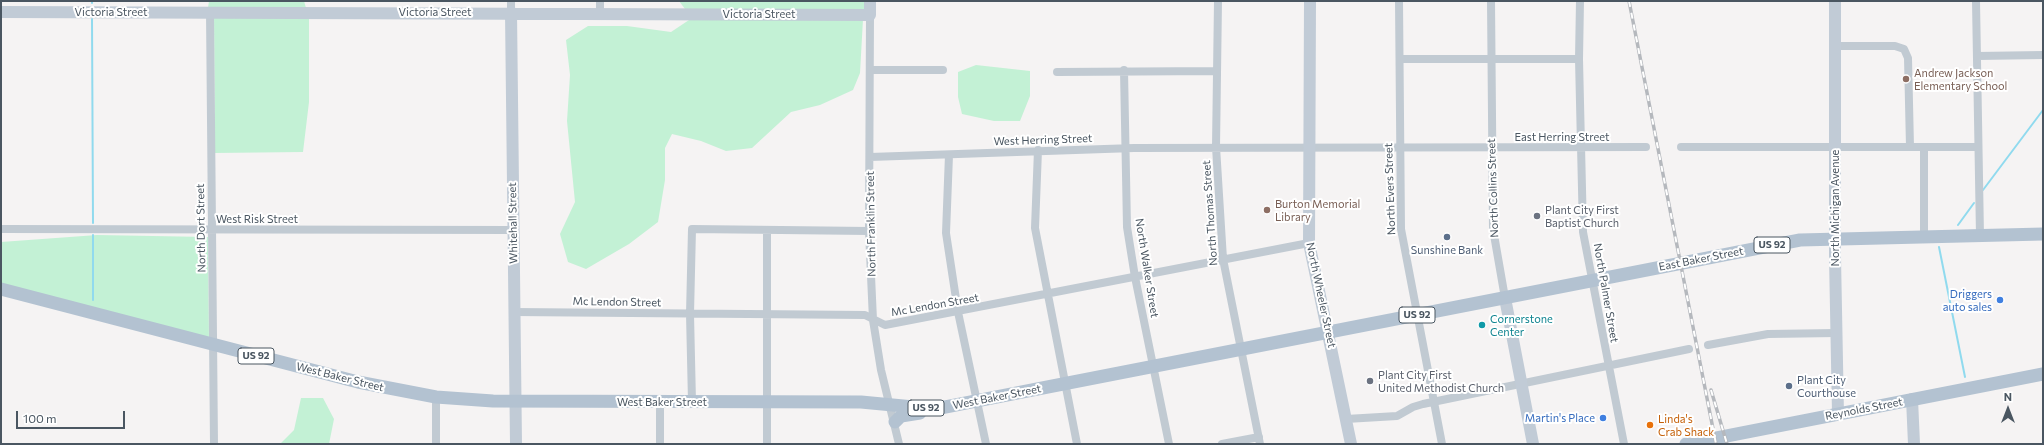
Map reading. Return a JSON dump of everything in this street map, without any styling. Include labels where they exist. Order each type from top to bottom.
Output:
[{"type":"main road","name":"East Baker Street","points":[[1505,298],[1785,242],[1835,238],[2043,234]]},
{"type":"main road","name":"West Baker Street","points":[[1,289],[358,382],[436,397],[516,401],[861,402],[935,409],[1329,332]]},
{"type":"main road","name":"US 92","points":[[1329,332],[1505,298]]},
{"type":"main road","name":"Reynolds Street","points":[[1686,444],[2043,374]]},
{"type":"main road","name":"US 92","points":[[895,422],[901,416],[935,409]]},
{"type":"street","name":"North Franklin Street","points":[[870,1],[871,70],[869,231],[873,320],[881,370],[895,422],[899,444]]},
{"type":"street","name":"North Thomas Street","points":[[1218,1],[1216,147],[1223,259],[1260,440]]},
{"type":"street","name":"North Wheeler Street","points":[[1310,1],[1309,243],[1352,444]]},
{"type":"street","name":"North Evers Street","points":[[1399,1],[1401,229],[1416,315],[1442,444]]},
{"type":"street","name":"North Collins Street","points":[[1491,1],[1493,229],[1533,444]]},
{"type":"street","name":"North Palmer Street","points":[[1580,1],[1579,59],[1583,232],[1624,444]]},
{"type":"street","name":"North Michigan Avenue","points":[[1835,1],[1835,238],[1838,414]]},
{"type":"street","points":[[1976,1],[1980,236]]},
{"type":"street","name":"Whitehall Street","points":[[511,7],[512,230],[516,444]]},
{"type":"street","name":"Victoria Street","points":[[1,12],[210,12],[600,7],[870,14]]},
{"type":"street","name":"North Dort Street","points":[[210,12],[214,444]]},
{"type":"street","points":[[1835,46],[1895,46],[1904,49],[1908,58],[1910,148]]},
{"type":"street","points":[[1977,56],[2043,55]]},
{"type":"street","points":[[1400,59],[1579,59]]},
{"type":"street","points":[[871,70],[943,70]]},
{"type":"street","points":[[1057,72],[1124,70],[1216,71]]},
{"type":"street","name":"North Walker Street","points":[[1124,70],[1128,227],[1135,278],[1168,444]]},
{"type":"street","name":"East Herring Street","points":[[1216,147],[1646,147]]},
{"type":"street","name":"West Herring Street","points":[[870,157],[949,155],[1038,150],[1216,147]]},
{"type":"street","points":[[1681,147],[1978,147]]},
{"type":"street","points":[[1924,147],[1924,237]]},
{"type":"street","points":[[1038,150],[1035,228],[1077,444]]},
{"type":"street","points":[[949,155],[946,233],[958,312],[986,444]]},
{"type":"street","name":"West Risk Street","points":[[1,229],[512,230]]},
{"type":"street","points":[[692,402],[690,314],[692,229],[869,231]]},
{"type":"street","points":[[767,231],[767,444]]},
{"type":"street","name":"Mc Lendon Street","points":[[514,312],[865,315],[886,325],[1135,278],[1223,259],[1309,243]]},
{"type":"street","points":[[1708,345],[1768,334],[1836,333]]},
{"type":"street","points":[[1346,419],[1397,416],[1413,407],[1433,402],[1522,385],[1689,349]]},
{"type":"street","points":[[436,397],[436,444]]},
{"type":"street","points":[[1912,399],[1914,444]]},
{"type":"street","points":[[660,402],[660,444]]},
{"type":"street","points":[[1222,444],[1260,440]]},
{"type":"green space","points":[[209,1],[304,1],[306,8],[208,8]]},
{"type":"green space","points":[[679,1],[864,1],[864,10],[685,9]]},
{"type":"green space","points":[[214,16],[309,16],[309,102],[303,152],[215,153]]},
{"type":"green space","points":[[692,18],[863,19],[860,73],[853,90],[820,105],[791,112],[752,148],[726,151],[701,141],[672,134],[665,148],[665,180],[658,222],[629,244],[586,269],[568,262],[560,234],[575,202],[567,121],[570,75],[566,40],[588,26],[627,26],[671,32]]},
{"type":"green space","points":[[976,65],[1030,71],[1030,96],[1020,121],[994,121],[962,114],[958,97],[958,72]]},
{"type":"green space","points":[[97,235],[208,237],[209,340],[1,285],[1,242]]},
{"type":"green space","points":[[301,398],[323,398],[334,419],[329,444],[280,444],[294,430]]},
{"type":"waterway","points":[[92,19],[93,223]]},
{"type":"waterway","points":[[1983,190],[2043,110]]},
{"type":"waterway","points":[[1958,225],[1974,203]]},
{"type":"waterway","points":[[93,235],[93,300]]},
{"type":"waterway","points":[[1939,247],[1965,377]]},
{"type":"railway","points":[[1629,1],[1716,444]]},
{"type":"railway","points":[[1711,390],[1727,444]]},
{"type":"place","name":"Andrew Jackson Elementary School","points":[[1906,79]]},
{"type":"place","name":"Burton Memorial Library","points":[[1267,210]]},
{"type":"place","name":"Plant City First Baptist Church","points":[[1537,216]]},
{"type":"place","name":"Sunshine Bank","points":[[1447,237]]},
{"type":"place","name":"Driggers auto sales","points":[[2000,300]]},
{"type":"place","name":"Cornerstone Center","points":[[1482,325]]},
{"type":"place","name":"Plant City First United Methodist Church","points":[[1370,381]]},
{"type":"place","name":"Plant City Courthouse","points":[[1789,386]]},
{"type":"place","name":"Martin's Place","points":[[1603,418]]},
{"type":"place","name":"Linda's Crab Shack","points":[[1650,425]]}]
